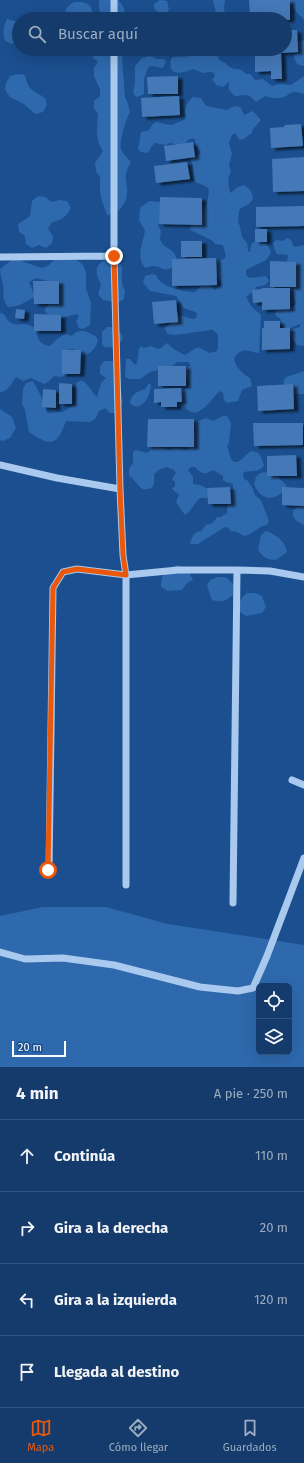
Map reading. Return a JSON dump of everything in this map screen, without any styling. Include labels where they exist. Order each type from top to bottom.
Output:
[{"type":"street","points":[[114,0],[114,12]]},
{"type":"street","points":[[114,56],[114,256],[120,489],[123,555],[126,575],[126,885]]},
{"type":"street","points":[[0,256],[114,256]]},
{"type":"street","points":[[0,465],[58,478],[120,489]]},
{"type":"street","points":[[48,870],[53,588],[63,572],[77,569],[126,575],[178,570],[237,570],[270,571],[304,577]]},
{"type":"street","points":[[233,903],[237,570]]},
{"type":"street","points":[[292,780],[304,785]]},
{"type":"street","points":[[0,952],[25,959],[63,958],[114,965],[200,987],[238,991],[253,988],[267,956],[304,858]]},
{"type":"shaded area","points":[[118,0],[122,4],[125,12],[100,12],[99,1]]},
{"type":"shaded area","points":[[160,0],[167,1],[169,9],[167,12],[157,12],[154,8],[154,4]]},
{"type":"shaded area","points":[[213,0],[225,0],[225,12],[216,12]]},
{"type":"shaded area","points":[[288,0],[304,0],[304,22],[303,18],[297,13]]},
{"type":"shaded area","points":[[74,2],[82,2],[90,5],[92,12],[66,12]]},
{"type":"shaded area","points":[[7,19],[12,20],[12,44],[5,41],[4,27]]},
{"type":"shaded area","points":[[304,40],[304,66],[297,63],[294,55],[297,52],[298,42]]},
{"type":"shaded area","points":[[93,56],[122,56],[125,97],[130,112],[123,131],[121,142],[121,149],[123,153],[131,162],[126,174],[127,195],[122,207],[119,210],[107,215],[100,193],[100,177],[96,171],[95,163],[103,151],[100,147],[98,138],[98,114],[94,108],[94,101],[100,96],[100,89],[94,76],[94,68],[98,62],[93,58]]},
{"type":"shaded area","points":[[150,56],[157,59],[164,59],[166,62],[163,68],[151,66],[148,68],[144,79],[144,94],[137,97],[134,95],[133,91],[135,83],[135,66],[142,58]]},
{"type":"shaded area","points":[[172,56],[218,56],[219,60],[231,68],[240,69],[246,74],[250,74],[255,80],[263,79],[272,86],[279,84],[291,85],[304,76],[304,94],[294,92],[283,98],[272,98],[265,96],[256,102],[250,96],[235,96],[229,90],[229,82],[223,87],[216,85],[212,79],[215,77],[214,73],[203,73],[193,69],[179,73],[172,70]]},
{"type":"shaded area","points":[[18,74],[25,75],[29,87],[45,98],[47,105],[43,112],[35,114],[24,104],[10,97],[5,90],[6,83],[10,76]]},
{"type":"shaded area","points":[[193,97],[201,98],[206,106],[227,110],[237,106],[241,108],[244,115],[253,111],[261,120],[253,129],[252,133],[242,140],[239,139],[235,133],[232,135],[229,143],[232,154],[229,165],[231,172],[228,182],[231,193],[236,188],[243,185],[250,190],[252,195],[253,199],[248,205],[241,208],[239,211],[238,222],[242,237],[247,243],[248,251],[251,252],[250,250],[252,243],[261,241],[266,244],[271,253],[266,260],[246,270],[246,275],[249,278],[266,276],[269,281],[265,285],[256,287],[255,290],[246,297],[252,307],[261,315],[259,353],[242,351],[236,355],[235,358],[235,362],[240,370],[250,378],[252,386],[242,390],[238,401],[227,403],[224,400],[223,393],[220,391],[205,407],[196,412],[191,412],[186,409],[181,395],[187,388],[190,381],[184,376],[185,370],[191,365],[188,362],[178,362],[168,368],[150,372],[140,379],[129,379],[125,377],[126,359],[130,359],[135,365],[137,363],[139,349],[141,346],[144,348],[151,346],[158,349],[167,343],[175,350],[185,355],[196,348],[200,348],[210,353],[217,351],[218,347],[218,335],[213,330],[177,335],[168,334],[165,328],[175,318],[182,316],[193,319],[196,318],[197,314],[184,308],[176,296],[150,291],[143,283],[145,276],[152,274],[156,275],[162,283],[167,286],[185,291],[195,292],[202,285],[209,284],[214,290],[222,284],[220,280],[214,276],[217,261],[224,259],[226,256],[223,245],[215,244],[213,241],[190,230],[192,223],[206,206],[209,192],[208,188],[195,182],[191,157],[199,155],[201,152],[196,146],[195,139],[188,140],[184,146],[170,143],[166,145],[155,143],[148,153],[141,152],[138,149],[141,132],[149,130],[156,122],[171,125],[184,120],[186,117],[186,106]]},
{"type":"shaded area","points":[[38,196],[45,197],[52,202],[59,200],[67,201],[71,208],[63,218],[52,222],[48,229],[53,236],[52,243],[46,248],[39,245],[32,248],[26,244],[25,236],[19,232],[18,224],[30,216],[32,201]]},
{"type":"shaded area","points":[[149,201],[163,203],[163,216],[158,225],[161,231],[160,239],[164,246],[174,253],[177,262],[170,269],[156,266],[146,268],[141,260],[140,255],[145,231],[139,220],[140,208]]},
{"type":"shaded area","points":[[287,238],[291,240],[294,247],[304,245],[304,346],[297,345],[292,339],[291,332],[293,329],[300,327],[300,324],[288,329],[284,328],[280,318],[275,314],[280,307],[293,307],[296,304],[293,294],[294,287],[290,281],[287,262],[288,255],[277,254],[273,243],[276,240],[283,241]]},
{"type":"shaded area","points":[[13,259],[42,268],[49,265],[54,260],[77,260],[83,265],[86,272],[86,289],[91,303],[90,325],[83,329],[79,328],[76,321],[79,317],[77,314],[59,319],[55,319],[48,315],[44,310],[52,301],[56,283],[36,278],[29,282],[35,297],[19,305],[8,307],[3,298],[0,269]]},
{"type":"shaded area","points":[[106,260],[117,262],[122,266],[122,283],[125,291],[124,299],[118,303],[103,300],[98,294],[101,284],[97,270],[99,264]]},
{"type":"shaded area","points":[[0,313],[4,314],[7,320],[11,323],[26,324],[35,328],[39,340],[46,345],[50,346],[62,336],[67,334],[71,336],[80,331],[87,332],[95,336],[98,339],[97,343],[92,351],[80,357],[76,355],[74,349],[67,350],[66,370],[64,376],[54,376],[44,384],[31,378],[23,381],[16,377],[8,389],[0,392]]},
{"type":"shaded area","points":[[107,327],[117,329],[122,335],[123,338],[120,343],[115,346],[104,347],[102,344],[102,332]]},
{"type":"shaded area","points":[[104,361],[112,361],[119,364],[122,406],[118,413],[110,413],[105,408],[99,411],[96,418],[90,422],[66,421],[60,435],[52,442],[43,440],[29,432],[25,410],[22,404],[23,389],[26,383],[33,381],[47,413],[62,412],[75,405],[76,383],[82,380],[97,397],[101,383],[106,378],[100,374],[100,366]]},
{"type":"shaded area","points":[[304,371],[304,394],[296,394],[285,388],[284,380],[286,377]]},
{"type":"shaded area","points":[[149,383],[151,385],[151,389],[146,401],[137,407],[130,404],[133,396],[137,392],[145,389]]},
{"type":"shaded area","points":[[0,409],[12,417],[16,428],[10,438],[3,441],[0,440]]},
{"type":"shaded area","points":[[223,416],[227,416],[231,423],[229,443],[227,446],[232,460],[237,462],[251,451],[258,453],[262,459],[264,465],[262,468],[244,472],[243,475],[244,479],[248,481],[252,487],[255,495],[261,500],[269,521],[267,525],[260,527],[244,536],[237,532],[230,531],[229,528],[225,527],[198,544],[190,544],[192,537],[195,534],[201,531],[206,525],[213,523],[217,517],[221,517],[227,513],[228,502],[232,496],[230,493],[233,490],[233,484],[223,480],[223,476],[213,470],[208,473],[203,473],[195,467],[191,467],[188,470],[193,477],[193,484],[205,487],[208,494],[207,498],[200,498],[185,515],[176,502],[179,495],[172,488],[175,486],[175,482],[172,479],[176,473],[174,470],[167,467],[160,469],[154,474],[153,486],[149,489],[142,489],[129,475],[129,469],[133,463],[133,452],[136,450],[147,453],[156,446],[171,450],[174,448],[188,450],[190,440],[196,431],[194,425],[196,422],[206,418],[213,421]]},
{"type":"shaded area","points":[[266,472],[278,477],[286,485],[286,489],[272,498],[268,498],[260,494],[254,484],[256,477],[260,473]]},
{"type":"shaded area","points":[[304,504],[304,525],[296,520],[293,511]]},
{"type":"shaded area","points":[[266,531],[274,534],[280,539],[286,548],[287,552],[276,560],[266,558],[258,550],[261,535]]},
{"type":"shaded area","points":[[177,565],[187,570],[193,580],[187,583],[182,590],[168,591],[161,587],[164,573],[169,568]]},
{"type":"shaded area","points":[[218,577],[226,577],[239,590],[224,601],[212,600],[207,586],[210,580]]},
{"type":"shaded area","points":[[247,593],[255,593],[262,596],[266,607],[262,613],[246,616],[240,612],[240,601]]},
{"type":"shaded area","points":[[43,907],[106,907],[168,924],[304,945],[304,1067],[0,1067],[0,916]]},
{"type":"building","points":[[249,0],[290,0],[290,12],[250,12]]},
{"type":"building","points":[[292,30],[297,30],[298,52],[292,52]]},
{"type":"building","points":[[255,56],[281,56],[282,79],[271,79],[271,71],[255,72]]},
{"type":"building","points":[[178,76],[178,94],[148,94],[147,77]]},
{"type":"building","points":[[179,96],[180,115],[142,117],[141,98]]},
{"type":"building","points":[[301,124],[303,146],[271,148],[270,128]]},
{"type":"building","points":[[193,142],[195,157],[166,161],[164,146]]},
{"type":"building","points":[[304,157],[304,191],[273,192],[272,159]]},
{"type":"building","points":[[187,162],[190,179],[156,183],[154,166]]},
{"type":"building","points":[[160,197],[202,198],[202,225],[159,224]]},
{"type":"building","points":[[304,206],[304,226],[256,227],[256,207]]},
{"type":"building","points":[[255,229],[267,229],[267,242],[255,242]]},
{"type":"building","points":[[181,241],[202,241],[202,257],[181,257]]},
{"type":"building","points":[[216,258],[217,285],[172,286],[172,259]]},
{"type":"building","points":[[270,261],[296,262],[296,287],[270,287]]},
{"type":"building","points":[[33,281],[59,281],[59,304],[34,304]]},
{"type":"building","points":[[262,288],[290,288],[290,309],[262,310],[262,302],[253,303],[252,290]]},
{"type":"building","points":[[176,300],[178,322],[154,324],[152,302]]},
{"type":"building","points":[[16,309],[25,310],[24,319],[15,318]]},
{"type":"building","points":[[34,314],[61,315],[61,331],[34,331]]},
{"type":"building","points":[[264,321],[280,321],[280,328],[290,328],[290,349],[262,350],[262,328],[264,328]]},
{"type":"building","points":[[62,350],[81,350],[80,374],[62,374]]},
{"type":"building","points":[[158,366],[186,366],[186,386],[158,386]]},
{"type":"building","points":[[59,383],[72,384],[72,404],[59,404]]},
{"type":"building","points":[[293,384],[294,409],[258,411],[257,386]]},
{"type":"building","points":[[181,388],[182,402],[177,402],[177,407],[161,407],[161,402],[154,403],[154,389]]},
{"type":"building","points":[[43,389],[56,390],[56,408],[42,407]]},
{"type":"building","points":[[148,419],[194,419],[194,447],[147,447]]},
{"type":"building","points":[[253,423],[303,423],[303,445],[254,446]]},
{"type":"building","points":[[296,455],[297,476],[267,476],[267,456]]},
{"type":"building","points":[[230,487],[231,504],[208,504],[207,488]]},
{"type":"building","points":[[282,487],[304,488],[304,506],[282,505]]},
{"type":"route","points":[[48,870],[53,588],[63,572],[77,569],[126,575],[123,555],[120,489],[114,256]]}]
